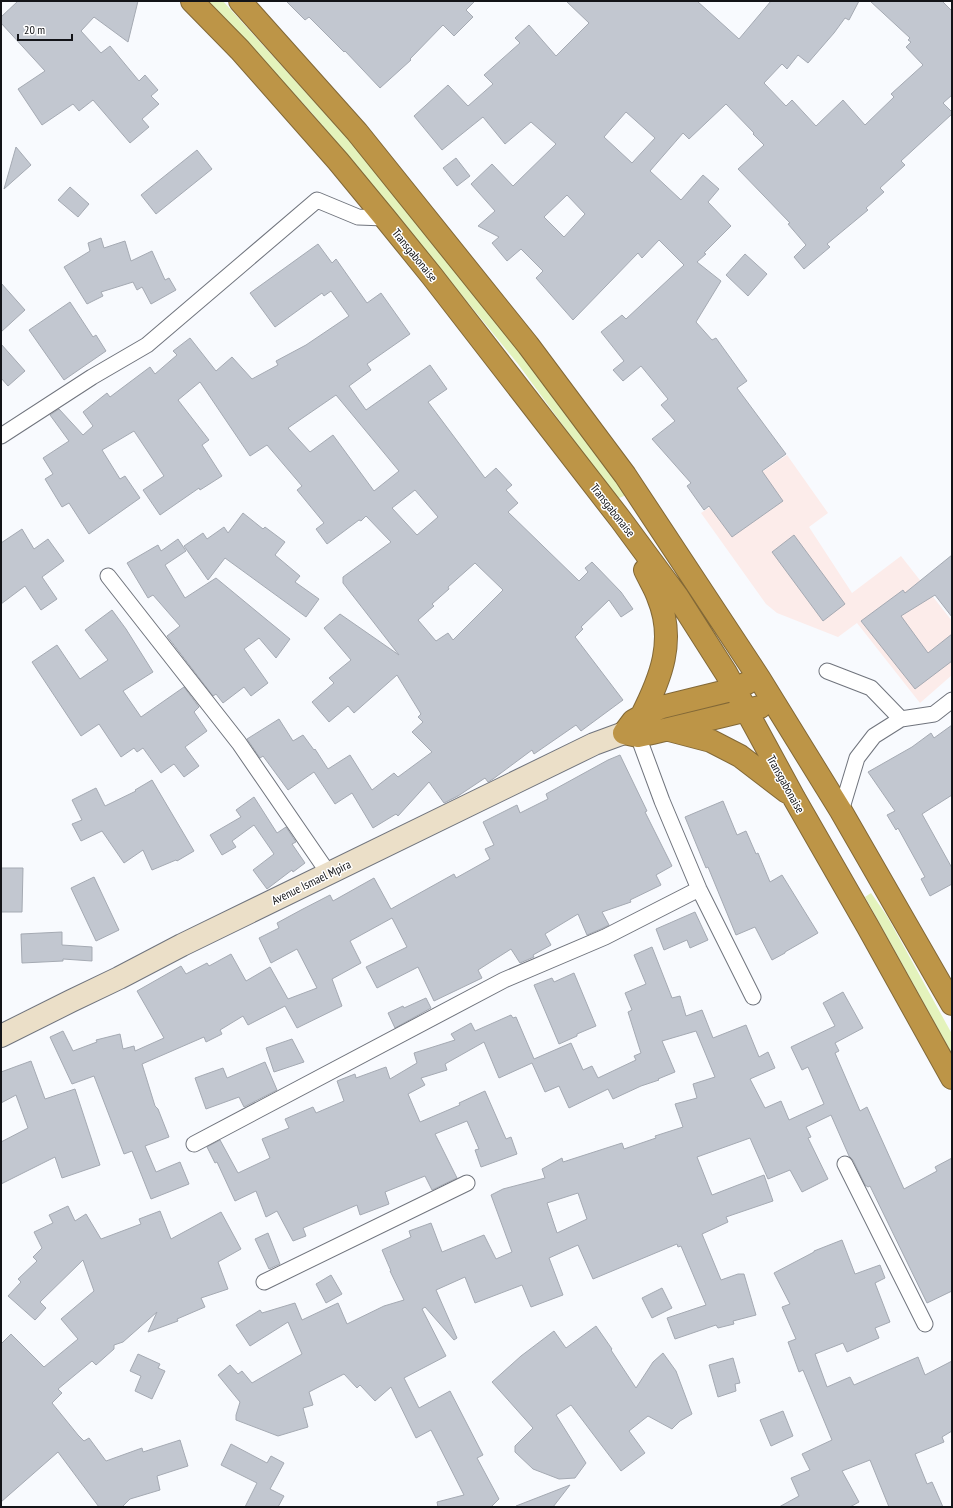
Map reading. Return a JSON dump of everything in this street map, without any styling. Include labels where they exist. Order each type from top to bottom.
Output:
[{"type":"highway","name":"Transgabonaise","points":[[192,1],[245,56],[338,161],[386,218],[621,520],[676,596],[735,689],[794,798],[952,1078]]},
{"type":"highway","points":[[241,1],[357,132],[528,345],[625,475],[759,678],[841,811],[952,1004]]},
{"type":"highway","points":[[621,520],[659,598],[667,633],[663,666],[651,697],[634,728]]},
{"type":"highway","points":[[634,728],[662,707],[735,689],[759,678]]},
{"type":"highway","points":[[668,729],[775,704]]},
{"type":"highway","points":[[634,728],[668,729],[711,741],[740,756],[794,798]]},
{"type":"main road","name":"Avenue Ismael Mpira","points":[[1,1036],[70,1000],[119,978],[182,945],[594,744],[634,728]]},
{"type":"street","points":[[1,436],[92,377],[147,344],[317,200],[358,217],[386,218]]},
{"type":"street","points":[[108,576],[238,743],[329,874]]},
{"type":"street","points":[[827,671],[871,688],[901,719]]},
{"type":"street","points":[[841,811],[857,758],[874,736],[901,719],[934,714],[952,700]]},
{"type":"street","points":[[634,728],[699,890],[753,997]]},
{"type":"street","points":[[194,1144],[504,980],[605,937],[699,890]]},
{"type":"street","points":[[845,1164],[925,1324]]},
{"type":"street","points":[[264,1282],[467,1183]]},
{"type":"shaded area","points":[[787,455],[828,513],[809,527],[852,593],[901,556],[952,621],[952,675],[920,703],[857,623],[838,637],[777,613],[766,604],[701,513]]},
{"type":"green space","points":[[208,1],[223,1],[358,150],[490,312],[624,490],[624,496],[619,498],[611,491],[518,364],[350,158],[311,112]]},
{"type":"green space","points":[[871,893],[887,916],[952,1034],[952,1054],[865,897]]},
{"type":"building","points":[[18,1],[138,1],[128,42],[94,17],[81,31],[101,53],[110,46],[139,81],[145,75],[158,90],[151,96],[159,104],[142,119],[149,127],[130,143],[93,100],[79,111],[73,104],[42,125],[18,89],[45,71],[1,23],[1,17]]},
{"type":"building","points":[[286,1],[475,1],[466,10],[473,17],[454,36],[443,25],[410,59],[411,60],[380,88],[345,51],[344,52],[309,17],[305,20]]},
{"type":"building","points":[[566,1],[697,1],[739,39],[771,1],[859,1],[849,20],[845,18],[808,63],[798,55],[787,69],[782,64],[764,83],[786,106],[792,100],[816,126],[843,100],[865,125],[894,97],[891,94],[923,65],[906,47],[911,42],[908,40],[910,38],[870,1],[942,1],[952,11],[952,95],[943,103],[952,112],[952,114],[901,161],[905,165],[880,188],[884,192],[866,208],[868,210],[827,244],[830,247],[804,269],[794,257],[806,245],[788,224],[790,223],[738,169],[764,145],[726,104],[689,139],[683,133],[650,171],[681,200],[703,175],[719,189],[708,202],[731,226],[697,262],[721,281],[696,322],[712,340],[716,338],[747,381],[737,388],[786,454],[762,471],[783,501],[732,537],[709,506],[704,510],[687,486],[691,483],[652,439],[675,421],[661,405],[668,399],[641,366],[623,381],[613,370],[624,361],[601,332],[622,315],[626,319],[684,265],[659,240],[642,258],[638,253],[573,320],[536,278],[543,271],[521,249],[507,261],[492,243],[499,237],[478,226],[495,211],[471,184],[492,164],[513,186],[556,144],[531,122],[505,144],[483,117],[442,150],[414,116],[448,85],[468,106],[493,84],[484,75],[520,43],[515,38],[529,25],[556,56],[589,23]],"holes":[[[626,112],[655,138],[632,163],[604,137]],[[567,195],[585,214],[564,237],[544,217]]]},
{"type":"building","points":[[16,147],[31,165],[4,189]]},
{"type":"building","points":[[197,150],[212,169],[156,214],[141,195]]},
{"type":"building","points":[[456,158],[470,176],[457,186],[443,168]]},
{"type":"building","points":[[70,187],[89,204],[78,217],[58,200]]},
{"type":"building","points":[[101,238],[104,248],[125,241],[131,261],[152,251],[165,280],[169,278],[176,290],[151,304],[142,287],[137,290],[133,282],[101,292],[103,296],[87,304],[64,267],[90,251],[88,243]]},
{"type":"building","points":[[318,244],[332,263],[336,259],[367,303],[381,293],[410,334],[367,364],[371,370],[349,386],[366,410],[430,365],[447,389],[428,402],[485,478],[496,468],[512,485],[506,490],[518,503],[508,512],[579,581],[588,572],[585,568],[592,562],[621,592],[633,609],[621,617],[609,600],[581,627],[583,629],[575,637],[623,700],[581,731],[576,725],[534,754],[532,750],[488,782],[485,778],[458,796],[444,803],[429,782],[398,816],[396,814],[373,828],[352,793],[335,804],[314,772],[288,790],[263,756],[260,758],[247,739],[279,719],[293,741],[303,735],[314,750],[315,749],[328,769],[350,755],[372,790],[394,773],[398,777],[432,752],[412,732],[423,722],[418,717],[421,714],[397,675],[354,713],[348,706],[329,722],[312,702],[334,683],[329,678],[351,660],[324,628],[340,614],[399,655],[343,583],[343,577],[391,542],[366,516],[327,544],[316,529],[324,523],[297,490],[302,486],[267,445],[250,456],[200,382],[178,400],[209,440],[202,445],[222,476],[200,490],[199,488],[160,515],[143,490],[164,476],[134,431],[102,450],[120,479],[125,476],[140,498],[89,534],[69,503],[62,507],[45,479],[53,474],[43,458],[69,441],[50,415],[59,409],[83,435],[93,426],[83,412],[107,393],[110,397],[150,367],[155,374],[177,355],[173,351],[190,338],[216,371],[232,357],[252,379],[278,365],[276,361],[306,345],[349,316],[331,291],[324,296],[322,293],[275,327],[250,293]],"holes":[[[336,395],[399,471],[374,491],[333,435],[310,452],[288,428]],[[415,490],[438,517],[417,535],[392,508]],[[475,563],[503,590],[453,640],[448,633],[436,641],[418,620],[434,606],[432,604],[449,589],[448,587]]]},
{"type":"building","points":[[745,254],[767,274],[748,296],[726,275]]},
{"type":"building","points":[[1,283],[25,310],[1,332]]},
{"type":"building","points":[[70,302],[93,337],[96,335],[106,351],[64,380],[29,330]]},
{"type":"building","points":[[1,344],[25,371],[8,386],[1,378]]},
{"type":"building","points":[[243,513],[263,529],[265,527],[285,542],[275,555],[300,576],[295,582],[319,599],[306,617],[225,558],[208,580],[184,546],[203,533],[207,539],[224,527],[228,533]]},
{"type":"building","points":[[22,529],[34,549],[48,539],[64,561],[42,577],[57,599],[41,610],[25,586],[1,604],[1,543]]},
{"type":"building","points":[[794,535],[845,604],[823,621],[772,552]]},
{"type":"building","points":[[178,539],[186,551],[165,565],[185,598],[216,578],[290,639],[276,658],[259,638],[244,649],[268,683],[251,696],[244,687],[223,703],[216,694],[213,696],[167,636],[180,626],[153,595],[148,598],[127,563],[158,545],[161,551]]},
{"type":"building","points":[[952,555],[952,617],[935,595],[901,616],[928,653],[952,634],[952,661],[915,689],[861,621],[903,590],[905,593]]},
{"type":"building","points":[[112,610],[153,672],[123,691],[141,717],[184,687],[199,707],[194,712],[207,731],[185,747],[199,766],[184,777],[174,764],[161,773],[143,748],[137,752],[134,748],[121,757],[99,724],[81,736],[32,662],[57,645],[80,679],[108,660],[85,630]]},
{"type":"building","points":[[952,725],[952,795],[922,814],[952,868],[952,884],[930,896],[921,879],[925,877],[898,828],[896,830],[887,815],[895,811],[868,772],[912,747],[931,733],[934,738]]},
{"type":"building","points":[[620,755],[647,811],[645,812],[672,866],[656,875],[661,885],[630,900],[631,902],[602,912],[609,925],[587,935],[578,914],[545,934],[551,945],[533,955],[534,957],[520,963],[511,949],[478,970],[482,978],[434,1001],[418,967],[377,988],[366,967],[407,947],[392,918],[350,941],[361,963],[332,979],[342,1006],[297,1028],[285,1006],[248,1025],[243,1016],[220,1030],[222,1034],[206,1042],[204,1037],[142,1064],[155,1106],[158,1109],[169,1137],[145,1146],[156,1172],[180,1162],[189,1184],[151,1199],[132,1151],[124,1154],[94,1076],[72,1084],[50,1037],[63,1031],[73,1051],[97,1042],[96,1040],[120,1034],[123,1049],[134,1046],[135,1051],[164,1038],[137,991],[181,966],[186,974],[207,963],[209,966],[231,954],[246,981],[270,967],[288,999],[317,988],[297,949],[271,963],[259,938],[279,928],[277,923],[301,910],[330,895],[333,901],[374,878],[391,909],[454,874],[456,878],[490,859],[485,849],[494,845],[483,822],[517,805],[520,813],[548,799],[546,794]]},
{"type":"building","points":[[152,780],[194,851],[177,861],[176,860],[152,870],[143,850],[124,863],[102,831],[81,841],[72,824],[82,820],[72,800],[96,788],[105,806],[136,791],[135,790]]},
{"type":"building","points":[[254,797],[277,833],[286,827],[296,842],[292,844],[305,863],[293,872],[292,870],[267,889],[253,870],[274,854],[254,825],[232,841],[236,847],[222,855],[210,835],[241,817],[236,810]]},
{"type":"building","points":[[723,801],[737,835],[746,831],[756,854],[758,853],[770,882],[782,875],[818,933],[772,960],[755,927],[736,935],[708,867],[706,868],[685,817]]},
{"type":"building","points":[[1,868],[23,868],[22,912],[1,912]]},
{"type":"building","points":[[94,877],[119,930],[96,941],[71,888]]},
{"type":"building","points":[[695,912],[708,940],[690,948],[687,940],[664,950],[656,929]]},
{"type":"building","points":[[62,932],[62,945],[92,947],[92,961],[63,959],[63,961],[22,963],[21,934]]},
{"type":"building","points":[[652,947],[672,998],[680,996],[686,1016],[702,1010],[713,1038],[746,1025],[759,1057],[768,1052],[775,1068],[750,1079],[765,1108],[781,1101],[789,1120],[824,1104],[808,1067],[802,1070],[791,1047],[835,1026],[823,1003],[843,992],[863,1028],[835,1043],[839,1051],[835,1053],[860,1111],[867,1107],[904,1189],[937,1171],[935,1167],[952,1158],[952,1291],[927,1303],[870,1186],[868,1187],[865,1185],[853,1160],[849,1156],[831,1115],[806,1127],[811,1137],[808,1138],[828,1179],[802,1192],[790,1170],[768,1179],[750,1138],[697,1157],[712,1195],[764,1175],[773,1201],[726,1217],[728,1222],[702,1234],[721,1280],[738,1274],[744,1274],[756,1315],[733,1321],[734,1324],[718,1328],[716,1325],[675,1339],[667,1318],[706,1305],[681,1246],[678,1247],[677,1244],[593,1279],[578,1245],[549,1258],[563,1295],[531,1307],[522,1285],[475,1303],[465,1277],[436,1290],[457,1338],[454,1340],[425,1307],[422,1309],[446,1356],[404,1378],[419,1408],[450,1391],[483,1455],[477,1458],[499,1499],[491,1507],[438,1507],[437,1502],[464,1495],[431,1430],[416,1438],[391,1387],[375,1401],[360,1385],[357,1388],[344,1374],[309,1392],[313,1405],[303,1408],[308,1427],[278,1436],[236,1420],[240,1402],[218,1375],[230,1365],[238,1374],[242,1371],[252,1383],[302,1354],[288,1322],[250,1346],[236,1325],[260,1310],[262,1313],[295,1303],[302,1320],[338,1303],[347,1324],[384,1306],[404,1300],[382,1250],[411,1237],[409,1231],[431,1223],[442,1252],[484,1235],[496,1259],[512,1252],[491,1195],[503,1189],[545,1178],[542,1169],[562,1158],[563,1162],[622,1143],[624,1149],[656,1138],[655,1136],[683,1127],[675,1104],[697,1098],[693,1084],[715,1077],[696,1031],[662,1041],[675,1072],[613,1099],[608,1089],[569,1108],[559,1086],[545,1092],[532,1063],[499,1078],[484,1042],[445,1064],[447,1070],[421,1078],[425,1085],[408,1094],[420,1122],[460,1105],[459,1103],[485,1091],[506,1139],[511,1137],[517,1154],[481,1167],[475,1150],[479,1149],[467,1121],[435,1134],[457,1178],[432,1190],[425,1176],[385,1192],[389,1204],[360,1215],[357,1205],[303,1228],[306,1236],[293,1241],[277,1211],[266,1217],[256,1191],[235,1201],[217,1162],[215,1163],[207,1147],[220,1140],[238,1173],[270,1158],[262,1139],[289,1128],[285,1119],[313,1107],[316,1113],[344,1101],[337,1081],[355,1074],[356,1078],[386,1067],[390,1079],[417,1063],[414,1053],[455,1040],[451,1034],[471,1023],[475,1031],[511,1015],[513,1018],[516,1017],[534,1059],[571,1043],[583,1070],[592,1066],[598,1078],[636,1060],[634,1056],[641,1053],[628,1012],[632,1010],[625,993],[646,984],[634,955]],"holes":[[[578,1193],[587,1219],[557,1233],[547,1203]]]},
{"type":"building","points":[[574,973],[596,1026],[559,1044],[534,985],[552,978],[554,982]]},
{"type":"building","points":[[426,998],[431,1008],[395,1028],[388,1013],[403,1006],[404,1008]]},
{"type":"building","points":[[292,1039],[304,1062],[274,1072],[266,1048]]},
{"type":"building","points":[[31,1061],[45,1099],[75,1089],[100,1165],[62,1178],[55,1157],[1,1184],[1,1142],[28,1128],[16,1095],[1,1103],[1,1072]]},
{"type":"building","points":[[265,1062],[277,1090],[244,1107],[239,1097],[206,1109],[195,1078],[223,1068],[227,1078]]},
{"type":"building","points":[[68,1206],[75,1221],[86,1214],[101,1239],[141,1224],[139,1219],[160,1211],[171,1239],[221,1212],[241,1249],[218,1262],[228,1289],[201,1298],[205,1307],[177,1319],[178,1321],[148,1332],[157,1312],[123,1342],[114,1345],[114,1349],[96,1365],[92,1361],[58,1389],[62,1393],[52,1403],[84,1441],[89,1438],[106,1461],[142,1448],[143,1452],[180,1440],[188,1466],[157,1476],[160,1490],[130,1499],[122,1507],[99,1507],[58,1452],[1,1502],[1,1344],[11,1334],[44,1367],[78,1339],[61,1319],[94,1291],[83,1260],[40,1302],[46,1308],[35,1320],[8,1296],[21,1282],[18,1279],[37,1261],[33,1257],[42,1248],[34,1232],[53,1223],[49,1215]]},
{"type":"building","points":[[268,1233],[280,1264],[269,1269],[255,1239]]},
{"type":"building","points":[[842,1240],[855,1274],[880,1265],[885,1278],[875,1283],[890,1322],[875,1328],[879,1338],[847,1352],[843,1343],[815,1354],[827,1387],[850,1377],[854,1385],[918,1357],[925,1375],[952,1361],[952,1431],[942,1437],[944,1442],[915,1454],[927,1484],[932,1482],[943,1507],[889,1507],[870,1460],[842,1471],[859,1502],[850,1507],[779,1507],[799,1496],[791,1478],[810,1470],[802,1454],[832,1440],[803,1370],[799,1372],[788,1342],[796,1339],[782,1307],[790,1304],[774,1273],[814,1251]]},
{"type":"building","points":[[331,1275],[342,1294],[326,1303],[316,1284]]},
{"type":"building","points":[[662,1288],[672,1308],[652,1318],[642,1298]]},
{"type":"building","points":[[596,1326],[636,1388],[653,1362],[663,1353],[676,1371],[692,1414],[680,1421],[672,1429],[648,1416],[629,1431],[645,1453],[621,1471],[571,1405],[556,1415],[586,1463],[575,1478],[559,1479],[533,1469],[515,1452],[515,1446],[533,1428],[492,1382],[521,1356],[554,1331],[566,1348]]},
{"type":"building","points":[[138,1354],[160,1364],[158,1368],[165,1371],[152,1399],[135,1391],[141,1376],[130,1371]]},
{"type":"building","points":[[733,1358],[740,1383],[735,1384],[736,1391],[718,1397],[709,1365]]},
{"type":"building","points":[[783,1411],[793,1436],[771,1446],[760,1420]]},
{"type":"building","points":[[231,1444],[267,1463],[271,1456],[284,1463],[270,1489],[284,1496],[278,1507],[245,1507],[257,1483],[221,1465]]},
{"type":"building","points":[[570,1485],[553,1507],[516,1507],[516,1506]]}]
